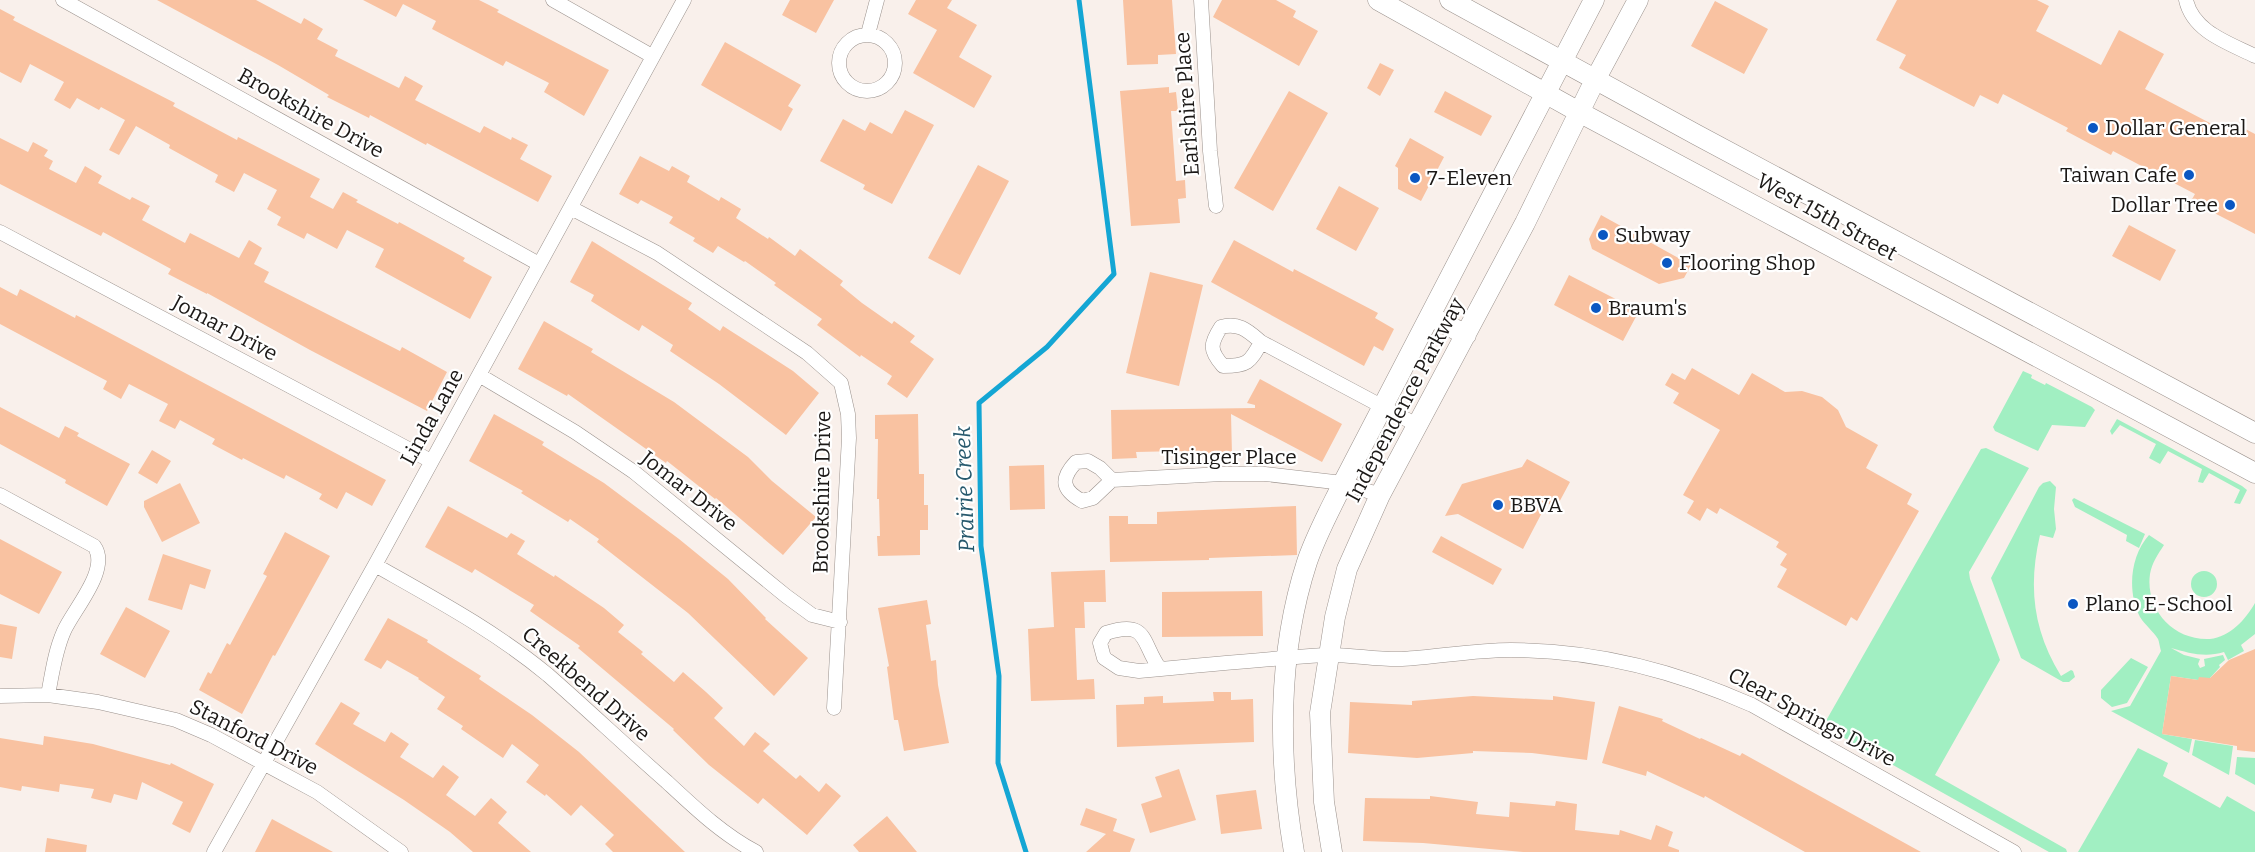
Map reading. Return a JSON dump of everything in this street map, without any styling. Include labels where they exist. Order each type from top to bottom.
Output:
[{"type":"main road","name":"West 15th Street","points":[[1378,0],[1545,93],[2255,473]]},
{"type":"main road","name":"West 15th Street","points":[[1450,0],[2255,433]]},
{"type":"main road","name":"Independence Parkway","points":[[1294,852],[1288,814],[1282,729],[1294,610],[1308,559],[1343,483],[1594,0]]},
{"type":"main road","name":"Independence Parkway","points":[[1332,852],[1324,802],[1320,713],[1328,655],[1347,569],[1380,495],[1534,205],[1579,111],[1638,0]]},
{"type":"main road","points":[[1430,316],[1466,335]]},
{"type":"street","name":"Brookshire Drive","points":[[63,0],[538,264]]},
{"type":"street","points":[[553,0],[652,56]]},
{"type":"street","name":"Linda Lane","points":[[214,852],[375,565],[684,0]]},
{"type":"street","points":[[868,34],[877,0]]},
{"type":"street","name":"Earlshire Place","points":[[1201,0],[1210,152],[1216,206]]},
{"type":"street","points":[[2186,0],[2188,8],[2203,29],[2255,56]]},
{"type":"street","points":[[868,34],[885,40],[895,56],[895,65],[888,81],[881,87],[862,91],[846,82],[840,74],[838,64],[843,46],[850,39],[868,34]]},
{"type":"street","name":"Brookshire Drive","points":[[571,208],[657,253],[697,278],[807,352],[841,383],[848,414],[849,438],[834,708]]},
{"type":"street","name":"Jomar Drive","points":[[0,232],[431,461]]},
{"type":"street","points":[[1261,342],[1417,425]]},
{"type":"street","name":"Jomar Drive","points":[[479,375],[575,432],[634,472],[812,615],[840,622]]},
{"type":"street","name":"Tisinger Place","points":[[1112,480],[1265,474],[1343,483],[1380,495]]},
{"type":"street","points":[[0,495],[94,546],[98,552],[99,562],[93,579],[63,631],[48,695]]},
{"type":"street","name":"Creekbend Drive","points":[[375,565],[459,611],[508,644],[548,675],[698,811],[735,841],[756,852]]},
{"type":"street","name":"Clear Springs Drive","points":[[1160,669],[1328,655],[1401,659],[1510,650],[1567,653],[1619,661],[1671,674],[1718,690],[1752,705],[2014,852]]},
{"type":"street","name":"Stanford Drive","points":[[0,696],[48,695],[98,702],[176,720],[211,735],[317,792],[401,852]]},
{"type":"green space","points":[[2023,371],[2032,375],[2031,378],[2045,385],[2046,383],[2092,407],[2095,410],[2085,427],[2052,425],[2038,451],[1995,431],[1993,427]]},
{"type":"green space","points":[[2117,419],[2242,486],[2247,490],[2240,504],[2234,503],[2240,490],[2209,473],[2203,483],[2198,482],[2202,469],[2168,451],[2160,464],[2149,458],[2156,444],[2120,425],[2112,435],[2110,431]]},
{"type":"green space","points":[[1986,448],[2029,468],[1969,572],[2000,660],[1935,775],[2066,849],[2067,852],[2049,852],[1823,726],[1981,449]]},
{"type":"green space","points":[[2050,481],[2056,487],[2054,509],[2056,529],[2053,538],[2040,535],[2034,572],[2034,590],[2044,642],[2061,676],[2073,671],[2075,677],[2069,682],[2063,682],[2021,658],[1991,578],[2039,487]]},
{"type":"green space","points":[[2074,498],[2145,534],[2139,548],[2126,541],[2127,535],[2075,507],[2072,500]]},
{"type":"green space","points":[[2149,535],[2164,545],[2150,574],[2152,599],[2164,620],[2173,629],[2197,638],[2217,638],[2237,626],[2255,603],[2255,634],[2241,645],[2244,651],[2228,660],[2224,652],[2204,655],[2171,648],[2184,655],[2200,659],[2198,664],[2200,668],[2205,666],[2204,659],[2223,655],[2225,660],[2210,678],[2198,680],[2171,676],[2162,734],[2192,739],[2189,753],[2111,711],[2130,706],[2161,651],[2158,639],[2140,617],[2133,597],[2134,564]]},
{"type":"green space","points":[[2204,571],[2213,575],[2217,584],[2213,593],[2204,597],[2195,593],[2191,584],[2195,575]]},
{"type":"green space","points":[[2131,658],[2148,667],[2127,703],[2112,707],[2101,698],[2101,690]]},
{"type":"green space","points":[[2195,740],[2233,746],[2229,775],[2192,755]]},
{"type":"green space","points":[[2138,748],[2168,763],[2163,776],[2220,808],[2227,796],[2255,812],[2255,852],[2078,852]]},
{"type":"green space","points":[[2237,757],[2255,758],[2255,785],[2235,774]]},
{"type":"building","points":[[157,0],[256,0],[301,24],[304,18],[323,29],[317,39],[338,50],[335,56],[399,88],[405,76],[423,86],[415,100],[480,133],[484,126],[511,140],[512,137],[528,145],[520,159],[552,176],[538,202],[427,143],[426,145],[370,115],[369,118],[327,97],[329,95],[278,65]]},
{"type":"building","points":[[363,0],[479,0],[499,10],[497,12],[609,70],[584,116],[544,92],[549,83],[506,61],[503,66],[432,29],[436,21],[403,4],[396,17]]},
{"type":"building","points":[[790,0],[834,0],[816,33],[782,15]]},
{"type":"building","points":[[916,0],[952,0],[947,8],[977,25],[959,57],[992,76],[974,108],[913,73],[937,30],[908,14]]},
{"type":"building","points":[[1123,0],[1172,0],[1176,54],[1158,55],[1158,64],[1127,65]]},
{"type":"building","points":[[1222,0],[1276,0],[1296,11],[1293,17],[1318,31],[1299,66],[1213,17]]},
{"type":"building","points":[[1897,0],[2037,0],[2049,6],[2036,31],[2101,65],[2119,30],[2164,54],[2145,89],[2227,132],[2232,122],[2255,134],[2255,234],[2191,201],[2195,194],[2113,151],[2111,155],[2066,131],[2068,128],[2003,94],[1998,104],[1980,95],[1974,107],[1899,68],[1906,55],[1876,40]]},
{"type":"building","points":[[1715,1],[1768,29],[1744,74],[1691,46]]},
{"type":"building","points":[[0,9],[15,17],[13,20],[175,103],[173,106],[237,140],[238,137],[320,179],[310,197],[333,209],[343,192],[358,200],[356,202],[398,224],[399,222],[465,258],[463,261],[492,277],[470,319],[375,267],[384,249],[347,230],[337,249],[307,233],[304,239],[277,225],[281,217],[267,209],[277,190],[244,173],[234,192],[215,182],[218,175],[169,148],[170,145],[136,126],[119,155],[109,150],[125,120],[101,107],[99,110],[77,98],[70,109],[54,100],[64,82],[30,64],[21,83],[0,72]]},
{"type":"building","points":[[725,42],[801,85],[788,106],[793,109],[781,131],[701,85]]},
{"type":"building","points":[[1380,63],[1394,70],[1380,96],[1367,88]]},
{"type":"building","points":[[1169,87],[1169,93],[1176,92],[1178,111],[1171,111],[1176,181],[1185,180],[1186,198],[1178,199],[1180,223],[1131,226],[1120,91]]},
{"type":"building","points":[[1289,91],[1328,113],[1273,211],[1234,188]]},
{"type":"building","points":[[1445,91],[1492,116],[1481,136],[1434,112]]},
{"type":"building","points":[[905,110],[934,125],[892,204],[863,189],[865,185],[820,161],[843,119],[865,131],[870,122],[892,134]]},
{"type":"building","points":[[0,138],[28,152],[33,142],[48,150],[44,156],[53,161],[49,169],[76,183],[85,166],[102,176],[98,183],[130,200],[132,197],[150,206],[142,220],[185,243],[190,233],[239,258],[249,240],[262,248],[254,264],[269,272],[264,282],[400,351],[402,347],[447,372],[427,411],[168,274],[171,269],[103,232],[101,236],[0,184]]},
{"type":"building","name":"7-Eleven","points":[[1410,138],[1444,157],[1421,201],[1398,189],[1398,168],[1395,166]]},
{"type":"building","points":[[640,156],[669,171],[672,166],[690,176],[687,182],[719,201],[721,197],[741,209],[736,218],[768,239],[769,237],[795,256],[800,249],[843,281],[840,285],[862,303],[892,324],[894,321],[915,336],[910,342],[934,359],[907,398],[887,384],[892,376],[861,355],[860,357],[817,325],[822,319],[745,261],[718,246],[713,253],[693,241],[695,238],[669,223],[673,217],[641,200],[638,204],[619,194]]},
{"type":"building","points":[[978,165],[1009,181],[960,275],[928,258]]},
{"type":"building","points":[[1339,186],[1379,208],[1356,251],[1316,229]]},
{"type":"building","points":[[1601,215],[1691,265],[1684,278],[1659,284],[1592,249],[1589,239]]},
{"type":"building","points":[[2129,225],[2176,250],[2160,281],[2112,256]]},
{"type":"building","points":[[1234,240],[1293,272],[1294,269],[1378,313],[1375,318],[1394,329],[1383,351],[1374,346],[1364,366],[1211,282]]},
{"type":"building","points":[[592,241],[692,303],[688,309],[720,331],[723,326],[793,371],[819,393],[786,435],[719,384],[670,351],[673,345],[642,325],[639,331],[591,301],[594,295],[570,282]]},
{"type":"building","points":[[1150,272],[1203,285],[1179,386],[1126,373]]},
{"type":"building","name":"Braum's","points":[[1569,275],[1639,311],[1623,341],[1554,305]]},
{"type":"building","points":[[0,287],[17,296],[20,289],[75,318],[76,315],[386,480],[372,506],[346,492],[337,509],[319,499],[322,494],[286,475],[284,479],[243,458],[242,460],[212,444],[215,439],[180,420],[175,429],[159,421],[168,404],[129,384],[121,399],[103,389],[107,381],[0,324]]},
{"type":"building","points":[[544,321],[593,349],[591,352],[674,402],[748,457],[772,481],[816,517],[783,555],[716,498],[667,461],[666,463],[568,394],[567,396],[518,369]]},
{"type":"building","points":[[1692,368],[1739,395],[1752,373],[1785,392],[1802,391],[1822,397],[1838,410],[1846,427],[1878,445],[1866,468],[1912,494],[1907,504],[1919,511],[1857,621],[1851,617],[1846,626],[1777,587],[1787,569],[1780,565],[1787,554],[1776,547],[1779,542],[1720,508],[1717,514],[1707,508],[1700,521],[1687,513],[1694,501],[1683,495],[1720,430],[1673,403],[1679,393],[1665,385],[1672,373],[1685,380]]},
{"type":"building","points":[[1260,379],[1342,424],[1322,462],[1231,414],[1232,455],[1181,456],[1181,451],[1136,452],[1137,458],[1112,459],[1111,410],[1255,408],[1255,405],[1247,403]]},
{"type":"building","points":[[0,407],[59,438],[65,426],[79,433],[77,436],[130,464],[107,506],[65,483],[66,480],[0,444]]},
{"type":"building","points":[[494,414],[544,442],[542,445],[604,483],[679,539],[728,579],[765,619],[808,658],[774,696],[688,613],[597,542],[599,539],[570,519],[568,522],[521,493],[523,491],[469,461]]},
{"type":"building","points":[[918,414],[919,474],[924,474],[924,505],[928,505],[928,530],[920,530],[920,555],[878,556],[877,536],[880,536],[879,499],[877,499],[878,439],[875,439],[875,415]]},
{"type":"building","points":[[152,450],[171,461],[157,484],[138,473]]},
{"type":"building","name":"BBVA","points":[[1527,459],[1570,482],[1556,508],[1547,503],[1523,549],[1458,514],[1445,516],[1462,484],[1522,467]]},
{"type":"building","points":[[1044,465],[1045,509],[1010,510],[1009,466]]},
{"type":"building","points":[[180,483],[200,523],[162,542],[144,507],[144,501]]},
{"type":"building","points":[[448,506],[507,538],[511,533],[525,541],[517,554],[554,577],[555,575],[604,608],[624,625],[618,632],[674,682],[683,672],[723,708],[714,718],[744,746],[755,732],[770,744],[763,751],[796,779],[800,775],[819,792],[826,783],[841,796],[807,835],[763,798],[758,804],[709,765],[674,729],[578,648],[580,646],[530,611],[534,605],[475,569],[472,573],[425,547]]},
{"type":"building","points":[[1296,506],[1297,555],[1110,562],[1109,516],[1128,516],[1128,524],[1157,524],[1157,512]]},
{"type":"building","points":[[285,532],[330,556],[242,714],[199,690],[208,672],[211,674],[227,643],[230,645],[267,576],[263,574]]},
{"type":"building","points":[[1441,536],[1502,569],[1493,585],[1432,552]]},
{"type":"building","points":[[0,539],[62,572],[39,614],[0,594]]},
{"type":"building","points":[[163,554],[211,570],[205,589],[190,584],[182,610],[148,600]]},
{"type":"building","points":[[1105,570],[1106,602],[1084,602],[1085,628],[1075,628],[1077,680],[1094,679],[1095,699],[1031,701],[1028,629],[1054,627],[1051,572]]},
{"type":"building","points":[[1262,591],[1263,636],[1162,637],[1162,592]]},
{"type":"building","points":[[927,600],[931,624],[926,625],[931,661],[936,660],[938,685],[949,743],[904,751],[898,720],[894,720],[887,667],[889,666],[878,608]]},
{"type":"building","points":[[126,607],[170,631],[145,678],[100,654]]},
{"type":"building","points":[[388,618],[428,640],[427,642],[481,676],[479,679],[532,715],[579,752],[685,852],[613,852],[605,844],[614,835],[581,805],[571,816],[546,794],[545,796],[526,782],[539,765],[512,744],[503,758],[461,729],[463,726],[437,709],[445,697],[419,678],[387,660],[381,669],[364,660]]},
{"type":"building","points":[[0,624],[17,627],[12,659],[0,657]]},
{"type":"building","points":[[2255,649],[2255,752],[2237,750],[2237,746],[2162,734],[2171,676],[2198,680],[2199,677],[2210,678],[2229,660]]},
{"type":"building","points":[[1213,692],[1231,692],[1231,700],[1253,699],[1254,742],[1117,747],[1116,705],[1144,704],[1144,697],[1163,696],[1163,703],[1214,701]]},
{"type":"building","points":[[1473,696],[1553,700],[1553,696],[1595,702],[1587,760],[1532,753],[1473,751],[1473,753],[1417,758],[1348,753],[1350,702],[1412,705],[1412,701]]},
{"type":"building","points":[[341,702],[360,713],[353,724],[385,742],[391,732],[409,744],[400,757],[433,778],[443,765],[459,777],[446,795],[475,816],[491,798],[507,812],[498,823],[531,852],[473,852],[450,832],[404,800],[315,744]]},
{"type":"building","points":[[1619,706],[1663,719],[1662,721],[1700,739],[1740,756],[1742,753],[1921,852],[1805,852],[1705,796],[1704,798],[1647,771],[1646,776],[1602,763]]},
{"type":"building","points":[[44,736],[93,744],[170,765],[171,763],[214,784],[190,833],[172,824],[183,802],[142,782],[137,800],[114,794],[111,803],[91,798],[94,789],[60,784],[59,792],[22,786],[21,791],[0,787],[0,738],[43,745]]},
{"type":"building","points":[[1179,769],[1196,820],[1150,833],[1141,804],[1162,797],[1155,777]]},
{"type":"building","points":[[1256,790],[1262,829],[1221,834],[1216,795]]},
{"type":"building","points":[[1430,796],[1478,802],[1476,814],[1509,817],[1510,802],[1555,806],[1556,801],[1577,804],[1575,830],[1619,835],[1620,830],[1651,840],[1656,825],[1673,832],[1668,846],[1679,852],[1523,852],[1423,843],[1363,841],[1365,798],[1430,799]]},
{"type":"building","points":[[1086,808],[1117,819],[1113,831],[1135,839],[1130,852],[1086,852],[1106,834],[1080,825]]},
{"type":"building","points":[[887,816],[917,852],[859,852],[853,845]]},
{"type":"building","points":[[272,819],[333,852],[255,852]]},
{"type":"building","points":[[47,838],[87,845],[86,852],[45,852]]},
{"type":"waterway","name":"Prairie Creek","points":[[1026,852],[998,763],[999,676],[981,546],[979,403],[1047,347],[1114,274],[1079,0]]},
{"type":"place","name":"Dollar General","points":[[2093,128]]},
{"type":"place","name":"Taiwan Cafe","points":[[2189,175]]},
{"type":"place","name":"7-Eleven","points":[[1415,178]]},
{"type":"place","name":"Dollar Tree","points":[[2230,205]]},
{"type":"place","name":"Subway","points":[[1603,235]]},
{"type":"place","name":"Flooring Shop","points":[[1667,263]]},
{"type":"place","name":"Braum's","points":[[1596,308]]},
{"type":"place","name":"BBVA","points":[[1498,505]]},
{"type":"place","name":"Plano E-School","points":[[2073,604]]}]
